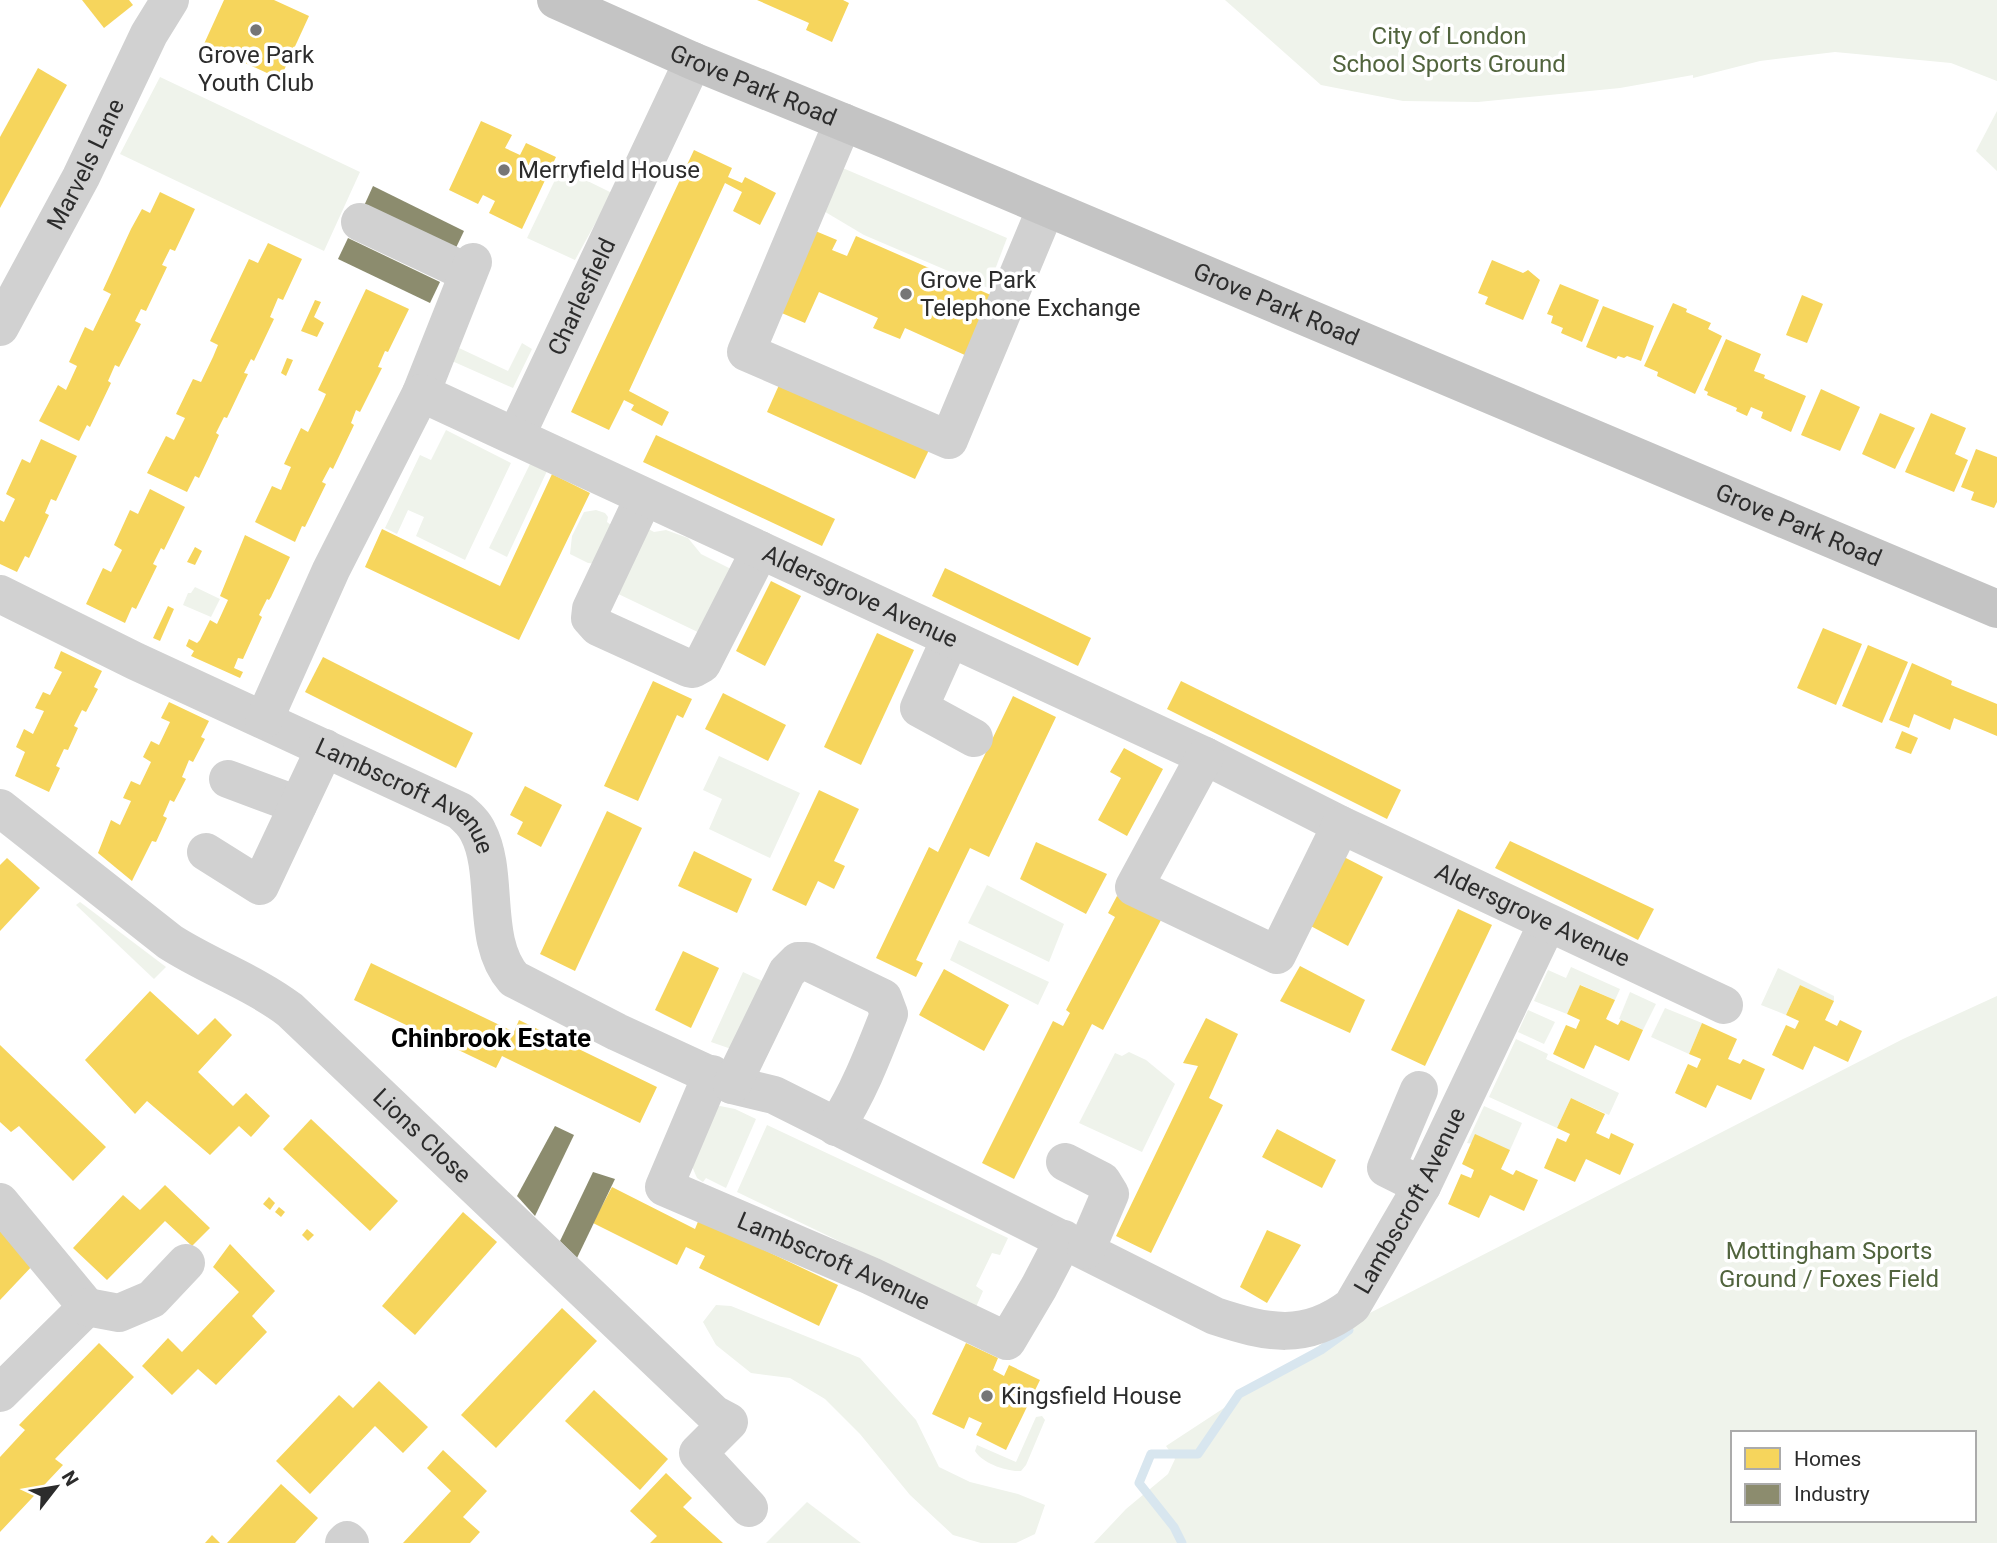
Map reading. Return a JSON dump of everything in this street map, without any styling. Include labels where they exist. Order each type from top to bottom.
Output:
[{"type":"main road","name":"Grove Park Road","points":[[556,0],[693,61],[1997,609]]},
{"type":"street","name":"Marvels Lane","points":[[0,327],[81,177],[149,34],[170,0]]},
{"type":"street","name":"Charlesfield","points":[[516,436],[693,61]]},
{"type":"street","points":[[843,122],[746,352],[949,440],[1046,208]]},
{"type":"street","points":[[264,720],[331,570],[421,393],[471,267],[360,222]]},
{"type":"street","points":[[421,393],[516,436]]},
{"type":"street","name":"Aldersgrove Avenue","points":[[516,436],[1205,756],[1547,924],[1724,1005]]},
{"type":"street","points":[[644,497],[591,609],[590,618],[598,627],[693,669],[702,664],[760,551]]},
{"type":"street","name":"Lambscroft Avenue","points":[[0,594],[135,661],[460,811],[471,820],[479,832],[498,950],[503,968],[514,979],[618,1032],[722,1079],[774,1095],[1215,1316],[1261,1330],[1282,1332],[1312,1328],[1334,1319],[1352,1306],[1422,1186],[1547,924]]},
{"type":"street","points":[[950,639],[919,708],[974,738]]},
{"type":"street","points":[[206,852],[260,886],[325,748]]},
{"type":"street","points":[[1205,756],[1134,887],[1277,955],[1341,825]]},
{"type":"street","points":[[228,779],[298,805]]},
{"type":"street","name":"Lions Close","points":[[0,808],[170,942],[197,959],[269,994],[290,1010],[704,1404],[729,1422],[698,1453],[749,1508]]},
{"type":"street","points":[[722,1079],[787,972],[798,961],[806,961],[883,998],[889,1014],[872,1058],[836,1127]]},
{"type":"street","name":"Lambscroft Avenue","points":[[722,1079],[664,1187],[872,1276],[1007,1341],[1075,1245]]},
{"type":"street","points":[[1419,1090],[1386,1168],[1422,1186]]},
{"type":"street","points":[[1065,1162],[1102,1181],[1110,1194],[1075,1245]]},
{"type":"street","points":[[0,1202],[87,1307],[119,1313],[152,1299],[186,1263]]},
{"type":"street","points":[[0,1393],[87,1307]]},
{"type":"street","points":[[344,1543],[347,1540],[350,1543]]},
{"type":"green space","name":"City of London School Sports Ground","points":[[1225,0],[1997,0],[1997,81],[1951,63],[1835,52],[1760,61],[1693,78],[1693,75],[1620,88],[1478,102],[1403,101],[1321,85]]},
{"type":"green space","points":[[160,77],[360,172],[324,251],[120,154]]},
{"type":"green space","points":[[1997,111],[1997,171],[1976,151]]},
{"type":"green space","points":[[553,164],[612,193],[575,260],[527,238],[555,180],[547,176]]},
{"type":"green space","points":[[838,166],[1007,238],[988,288],[864,235],[822,210]]},
{"type":"green space","points":[[522,343],[532,349],[513,388],[452,361],[459,348],[508,371]]},
{"type":"green space","points":[[446,430],[511,463],[465,560],[416,536],[424,517],[408,510],[397,534],[385,528],[420,455],[431,460]]},
{"type":"green space","points":[[530,464],[547,471],[507,557],[489,548]]},
{"type":"green space","points":[[596,510],[605,513],[607,522],[611,525],[598,564],[588,563],[570,554],[572,536],[584,512]]},
{"type":"green space","points":[[641,525],[654,532],[666,530],[688,538],[701,554],[737,572],[706,636],[610,590]]},
{"type":"green space","points":[[195,587],[220,599],[211,617],[183,605],[188,593]]},
{"type":"green space","points":[[719,756],[800,793],[770,858],[709,829],[722,799],[703,790]]},
{"type":"green space","points":[[987,885],[1064,924],[1049,962],[968,923]]},
{"type":"green space","points":[[80,902],[166,967],[154,979],[76,905]]},
{"type":"green space","points":[[959,940],[1049,982],[1038,1005],[950,960]]},
{"type":"green space","points":[[1571,967],[1620,989],[1615,1000],[1581,985],[1567,1014],[1534,1001],[1548,970],[1566,978]]},
{"type":"green space","points":[[1778,968],[1834,996],[1834,1001],[1800,985],[1786,1015],[1761,1005]]},
{"type":"green space","points":[[743,972],[769,984],[737,1051],[711,1042]]},
{"type":"green space","points":[[1630,992],[1656,1004],[1643,1030],[1619,1019]]},
{"type":"green space","name":"Mottingham Sports Ground / Foxes Field","points":[[1997,996],[1997,1543],[1094,1543],[1126,1509],[1168,1474],[1175,1459],[1166,1446],[1364,1316],[1903,1039]]},
{"type":"green space","points":[[1665,1008],[1702,1023],[1689,1054],[1651,1037]]},
{"type":"green space","points":[[1528,1010],[1555,1022],[1544,1044],[1518,1032]]},
{"type":"green space","points":[[1516,1039],[1548,1054],[1546,1059],[1619,1093],[1609,1115],[1571,1098],[1557,1128],[1489,1097]]},
{"type":"green space","points":[[1129,1052],[1146,1060],[1175,1084],[1142,1152],[1079,1123],[1115,1053],[1122,1056]]},
{"type":"green space","points":[[1484,1106],[1522,1123],[1510,1150],[1467,1143]]},
{"type":"green space","points":[[716,1107],[735,1109],[756,1119],[726,1188],[706,1178],[703,1182],[697,1178],[691,1164]]},
{"type":"green space","points":[[767,1125],[1008,1238],[1000,1255],[992,1253],[976,1286],[983,1291],[976,1307],[737,1192]]},
{"type":"green space","points":[[716,1305],[731,1306],[860,1358],[916,1420],[939,1467],[970,1482],[1018,1494],[1045,1505],[1035,1534],[1016,1543],[981,1543],[953,1535],[910,1495],[860,1434],[825,1399],[790,1378],[751,1373],[716,1345],[703,1322]]},
{"type":"green space","points":[[1042,1416],[1045,1420],[1021,1471],[995,1466],[975,1451],[977,1445],[1016,1462],[1036,1417]]},
{"type":"green space","points":[[807,1502],[861,1543],[766,1543]]},
{"type":"building: Homes","points":[[82,0],[129,0],[133,5],[104,28]]},
{"type":"building: Homes","name":"Grove Park Youth Club","points":[[224,0],[274,0],[309,16],[280,79],[204,44]]},
{"type":"building: Homes","points":[[757,0],[843,0],[849,3],[832,42],[806,30],[809,23]]},
{"type":"building: Homes","points":[[38,68],[67,85],[0,208],[0,137]]},
{"type":"building: Homes","name":"Merryfield House","points":[[481,121],[512,135],[505,148],[520,155],[526,143],[556,157],[522,229],[489,213],[495,201],[483,195],[478,204],[449,190]]},
{"type":"building: Homes","points":[[694,150],[732,168],[728,177],[742,183],[745,177],[776,193],[760,225],[733,211],[742,192],[725,183],[629,391],[669,412],[662,426],[631,410],[634,405],[624,400],[609,430],[571,412]]},
{"type":"building: Homes","points":[[160,192],[195,209],[175,251],[170,249],[162,265],[167,267],[146,311],[141,309],[135,321],[141,324],[119,367],[115,365],[108,381],[111,383],[90,427],[87,425],[79,441],[39,421],[58,385],[66,390],[77,366],[69,362],[85,327],[93,331],[111,294],[103,290],[131,229],[142,209],[150,213]]},
{"type":"building: Homes","name":"Grove Park Telephone Exchange","points":[[813,230],[837,240],[832,250],[847,256],[856,236],[993,296],[967,356],[905,328],[900,339],[873,328],[878,318],[819,292],[805,323],[777,311]]},
{"type":"building: Homes","points":[[268,243],[302,259],[283,300],[278,298],[270,317],[274,319],[254,361],[251,359],[244,373],[248,374],[227,418],[224,417],[216,433],[219,435],[199,478],[195,476],[187,492],[147,473],[166,436],[174,440],[185,418],[176,414],[193,379],[201,382],[213,357],[218,345],[210,341],[249,259],[258,263]]},
{"type":"building: Homes","points":[[1492,260],[1523,273],[1528,270],[1540,280],[1523,320],[1485,304],[1488,297],[1478,293]]},
{"type":"building: Homes","points":[[1560,284],[1599,300],[1582,342],[1561,333],[1563,328],[1551,323],[1553,316],[1547,314]]},
{"type":"building: Homes","points":[[366,289],[409,309],[388,352],[385,351],[378,367],[382,368],[360,412],[356,410],[351,423],[354,425],[333,469],[330,467],[322,482],[326,484],[295,542],[255,522],[272,486],[281,490],[291,467],[284,464],[301,428],[308,432],[323,401],[326,394],[318,390]]},
{"type":"building: Homes","points":[[1802,295],[1823,304],[1807,343],[1786,335]]},
{"type":"building: Homes","points":[[315,300],[321,302],[314,317],[324,323],[317,337],[301,331]]},
{"type":"building: Homes","points":[[1673,303],[1711,323],[1708,329],[1722,336],[1695,394],[1657,376],[1658,372],[1644,366]]},
{"type":"building: Homes","points":[[1603,306],[1654,326],[1641,361],[1627,356],[1618,356],[1616,359],[1586,347]]},
{"type":"building: Homes","points":[[1726,339],[1761,354],[1754,371],[1806,396],[1791,432],[1761,418],[1763,412],[1751,407],[1747,416],[1736,411],[1737,408],[1707,395],[1708,392],[1704,390]]},
{"type":"building: Homes","points":[[287,358],[293,360],[286,376],[281,373]]},
{"type":"building: Homes","points":[[779,385],[930,448],[915,479],[767,412]]},
{"type":"building: Homes","points":[[1821,389],[1860,407],[1840,451],[1801,435]]},
{"type":"building: Homes","points":[[1880,413],[1915,428],[1895,469],[1862,454]]},
{"type":"building: Homes","points":[[1931,413],[1966,428],[1955,454],[1968,460],[1954,492],[1905,472]]},
{"type":"building: Homes","points":[[656,435],[835,519],[822,546],[643,462]]},
{"type":"building: Homes","points":[[41,439],[77,456],[56,501],[51,499],[45,513],[49,515],[29,558],[25,556],[17,572],[0,564],[0,520],[4,522],[15,499],[6,494],[22,459],[30,463]]},
{"type":"building: Homes","points":[[1976,449],[1997,457],[1997,502],[1994,508],[1971,500],[1974,492],[1961,487]]},
{"type":"building: Homes","points":[[552,474],[590,493],[519,640],[365,567],[382,529],[500,586]]},
{"type":"building: Homes","points":[[150,489],[185,507],[164,550],[161,548],[153,564],[157,566],[136,609],[132,607],[125,623],[86,604],[103,568],[111,572],[122,550],[114,545],[130,510],[138,514]]},
{"type":"building: Homes","points":[[245,535],[290,557],[259,615],[262,617],[243,659],[238,658],[234,668],[243,672],[240,678],[191,656],[194,651],[186,646],[189,639],[197,643],[200,640],[210,620],[217,624],[228,600],[220,596]]},
{"type":"building: Homes","points":[[195,547],[202,551],[195,565],[187,562]]},
{"type":"building: Homes","points":[[945,568],[1091,638],[1078,666],[932,596]]},
{"type":"building: Homes","points":[[771,581],[801,596],[765,666],[736,651]]},
{"type":"building: Homes","points":[[168,606],[174,609],[160,641],[153,638]]},
{"type":"building: Homes","points":[[1823,628],[1862,644],[1836,705],[1797,688]]},
{"type":"building: Homes","points":[[877,633],[914,650],[861,765],[824,747]]},
{"type":"building: Homes","points":[[1868,645],[1908,662],[1882,723],[1842,706]]},
{"type":"building: Homes","points":[[61,651],[102,671],[94,687],[98,689],[86,712],[82,710],[74,726],[78,728],[68,750],[64,749],[56,766],[60,768],[49,792],[15,776],[25,752],[16,747],[24,729],[33,734],[44,711],[35,708],[43,692],[50,695],[62,672],[54,668]]},
{"type":"building: Homes","points":[[323,657],[473,733],[456,768],[305,692]]},
{"type":"building: Homes","points":[[1912,663],[1952,681],[1951,685],[1997,704],[1997,736],[1954,718],[1950,730],[1914,714],[1909,728],[1889,720]]},
{"type":"building: Homes","points":[[653,681],[692,699],[683,718],[677,715],[638,801],[604,786]]},
{"type":"building: Homes","points":[[1181,681],[1401,790],[1387,819],[1167,709]]},
{"type":"building: Homes","points":[[723,693],[786,725],[768,761],[705,729]]},
{"type":"building: Homes","points":[[1013,696],[1056,717],[989,857],[970,848],[916,960],[923,963],[916,977],[876,958],[929,847],[938,852]]},
{"type":"building: Homes","points":[[169,702],[209,721],[201,737],[205,739],[193,762],[189,760],[182,777],[186,779],[174,802],[170,800],[163,816],[167,818],[156,842],[152,841],[132,881],[98,853],[111,820],[120,825],[131,801],[123,798],[131,781],[140,785],[151,762],[143,757],[151,741],[159,745],[170,722],[161,718]]},
{"type":"building: Homes","points":[[1902,731],[1918,738],[1911,754],[1895,748]]},
{"type":"building: Homes","points":[[1124,748],[1163,769],[1127,836],[1098,820],[1121,778],[1110,772]]},
{"type":"building: Homes","points":[[525,786],[562,805],[541,847],[517,834],[523,822],[510,815]]},
{"type":"building: Homes","points":[[819,790],[859,809],[834,861],[845,866],[834,889],[818,881],[806,906],[772,890]]},
{"type":"building: Homes","points":[[607,811],[642,828],[575,971],[540,954]]},
{"type":"building: Homes","points":[[1510,841],[1654,909],[1638,940],[1495,868]]},
{"type":"building: Homes","points":[[1036,842],[1107,874],[1086,914],[1020,879]]},
{"type":"building: Homes","points":[[694,851],[752,879],[737,913],[678,886]]},
{"type":"building: Homes","points":[[1342,856],[1383,877],[1348,946],[1307,924]]},
{"type":"building: Homes","points":[[7,858],[40,888],[0,931],[0,865]]},
{"type":"building: Homes","points":[[1117,896],[1161,920],[1103,1030],[1092,1024],[1014,1179],[982,1163],[1053,1021],[1063,1026],[1070,1013],[1066,1010],[1115,917],[1108,913]]},
{"type":"building: Homes","points":[[1458,909],[1492,925],[1425,1066],[1391,1050]]},
{"type":"building: Homes","points":[[683,951],[719,968],[691,1028],[655,1010]]},
{"type":"building: Homes","points":[[371,963],[514,1032],[519,1020],[657,1087],[640,1123],[502,1056],[496,1068],[354,1000]]},
{"type":"building: Homes","points":[[1300,966],[1365,1000],[1350,1033],[1280,1001]]},
{"type":"building: Homes","points":[[944,969],[1009,1005],[984,1051],[919,1015]]},
{"type":"building: Homes","points":[[1580,985],[1615,1000],[1606,1019],[1618,1025],[1621,1020],[1643,1030],[1629,1061],[1595,1045],[1584,1069],[1553,1054],[1566,1025],[1576,1029],[1580,1020],[1567,1014]]},
{"type":"building: Homes","points":[[1800,985],[1834,1001],[1825,1020],[1837,1026],[1840,1020],[1862,1031],[1848,1062],[1814,1046],[1803,1070],[1772,1055],[1786,1025],[1795,1029],[1799,1021],[1786,1015]]},
{"type":"building: Homes","points":[[150,991],[198,1035],[215,1018],[232,1035],[198,1072],[233,1106],[246,1093],[270,1116],[251,1137],[239,1126],[210,1155],[147,1101],[135,1114],[85,1060]]},
{"type":"building: Homes","points":[[1206,1018],[1238,1034],[1209,1098],[1223,1105],[1151,1253],[1116,1236],[1198,1066],[1183,1063]]},
{"type":"building: Homes","points":[[1702,1023],[1737,1039],[1728,1059],[1740,1064],[1743,1059],[1765,1069],[1751,1100],[1717,1085],[1706,1108],[1675,1093],[1688,1064],[1697,1068],[1701,1059],[1689,1054]]},
{"type":"building: Homes","points":[[0,1045],[106,1147],[73,1181],[19,1126],[11,1132],[0,1122]]},
{"type":"building: Homes","points":[[1571,1098],[1605,1114],[1596,1133],[1609,1139],[1611,1133],[1634,1144],[1620,1175],[1586,1159],[1575,1182],[1544,1168],[1557,1138],[1566,1142],[1570,1134],[1557,1128]]},
{"type":"building: Homes","points":[[311,1119],[398,1201],[370,1231],[283,1149]]},
{"type":"building: Homes","points":[[1277,1129],[1336,1160],[1322,1188],[1262,1157]]},
{"type":"building: Homes","points":[[1475,1134],[1510,1150],[1501,1169],[1513,1175],[1516,1170],[1538,1180],[1524,1211],[1490,1195],[1479,1218],[1448,1204],[1461,1174],[1471,1178],[1474,1170],[1462,1164]]},
{"type":"building: Homes","points":[[165,1185],[210,1228],[192,1246],[165,1221],[107,1280],[73,1248],[123,1195],[140,1210]]},
{"type":"building: Homes","points":[[612,1187],[695,1229],[699,1219],[838,1285],[819,1326],[699,1268],[705,1256],[686,1247],[677,1265],[593,1223]]},
{"type":"building: Homes","points":[[269,1197],[275,1203],[270,1210],[263,1204]]},
{"type":"building: Homes","points":[[279,1207],[285,1212],[281,1217],[275,1212]]},
{"type":"building: Homes","points":[[463,1212],[497,1242],[415,1335],[382,1306]]},
{"type":"building: Homes","points":[[0,1229],[35,1263],[0,1300]]},
{"type":"building: Homes","points":[[307,1229],[314,1235],[308,1241],[302,1235]]},
{"type":"building: Homes","points":[[1267,1230],[1301,1245],[1267,1303],[1240,1287]]},
{"type":"building: Homes","points":[[230,1244],[275,1291],[252,1316],[267,1332],[216,1385],[198,1369],[172,1395],[142,1366],[168,1338],[182,1352],[239,1292],[213,1267]]},
{"type":"building: Homes","points":[[562,1308],[597,1341],[496,1448],[461,1415]]},
{"type":"building: Homes","points":[[99,1343],[134,1377],[55,1459],[63,1465],[0,1532],[0,1457],[25,1430],[19,1425]]},
{"type":"building: Homes","name":"Kingsfield House","points":[[966,1343],[998,1358],[993,1370],[1004,1376],[1009,1365],[1040,1380],[1006,1450],[976,1435],[982,1423],[969,1417],[964,1429],[932,1414]]},
{"type":"building: Homes","points":[[379,1381],[428,1427],[403,1453],[375,1426],[310,1494],[276,1461],[339,1395],[353,1408]]},
{"type":"building: Homes","points":[[594,1390],[668,1459],[640,1490],[565,1421]]},
{"type":"building: Homes","points":[[443,1450],[487,1491],[463,1517],[480,1532],[470,1543],[403,1543],[451,1491],[427,1468]]},
{"type":"building: Homes","points":[[666,1473],[692,1498],[683,1507],[723,1543],[650,1543],[657,1536],[630,1511]]},
{"type":"building: Homes","points":[[281,1484],[318,1518],[295,1543],[227,1543]]},
{"type":"building: Homes","points":[[212,1535],[220,1543],[205,1543]]},
{"type":"building: Industry","points":[[373,186],[464,231],[454,252],[363,208]]},
{"type":"building: Industry","points":[[348,238],[440,282],[430,303],[338,259]]},
{"type":"building: Industry","points":[[555,1126],[574,1135],[535,1216],[517,1196]]},
{"type":"building: Industry","points":[[593,1172],[615,1179],[577,1258],[560,1241]]},
{"type":"waterway","points":[[1182,1543],[1174,1527],[1139,1483],[1151,1454],[1198,1454],[1239,1394],[1321,1350],[1349,1330]]},
{"type":"place","name":"Grove Park Youth Club","points":[[256,30]]},
{"type":"place","name":"Merryfield House","points":[[504,170]]},
{"type":"place","name":"Grove Park Telephone Exchange","points":[[906,294]]},
{"type":"place","name":"Kingsfield House","points":[[987,1396]]},
{"type":"district","name":"Chinbrook Estate","points":[[491,1038]]}]
